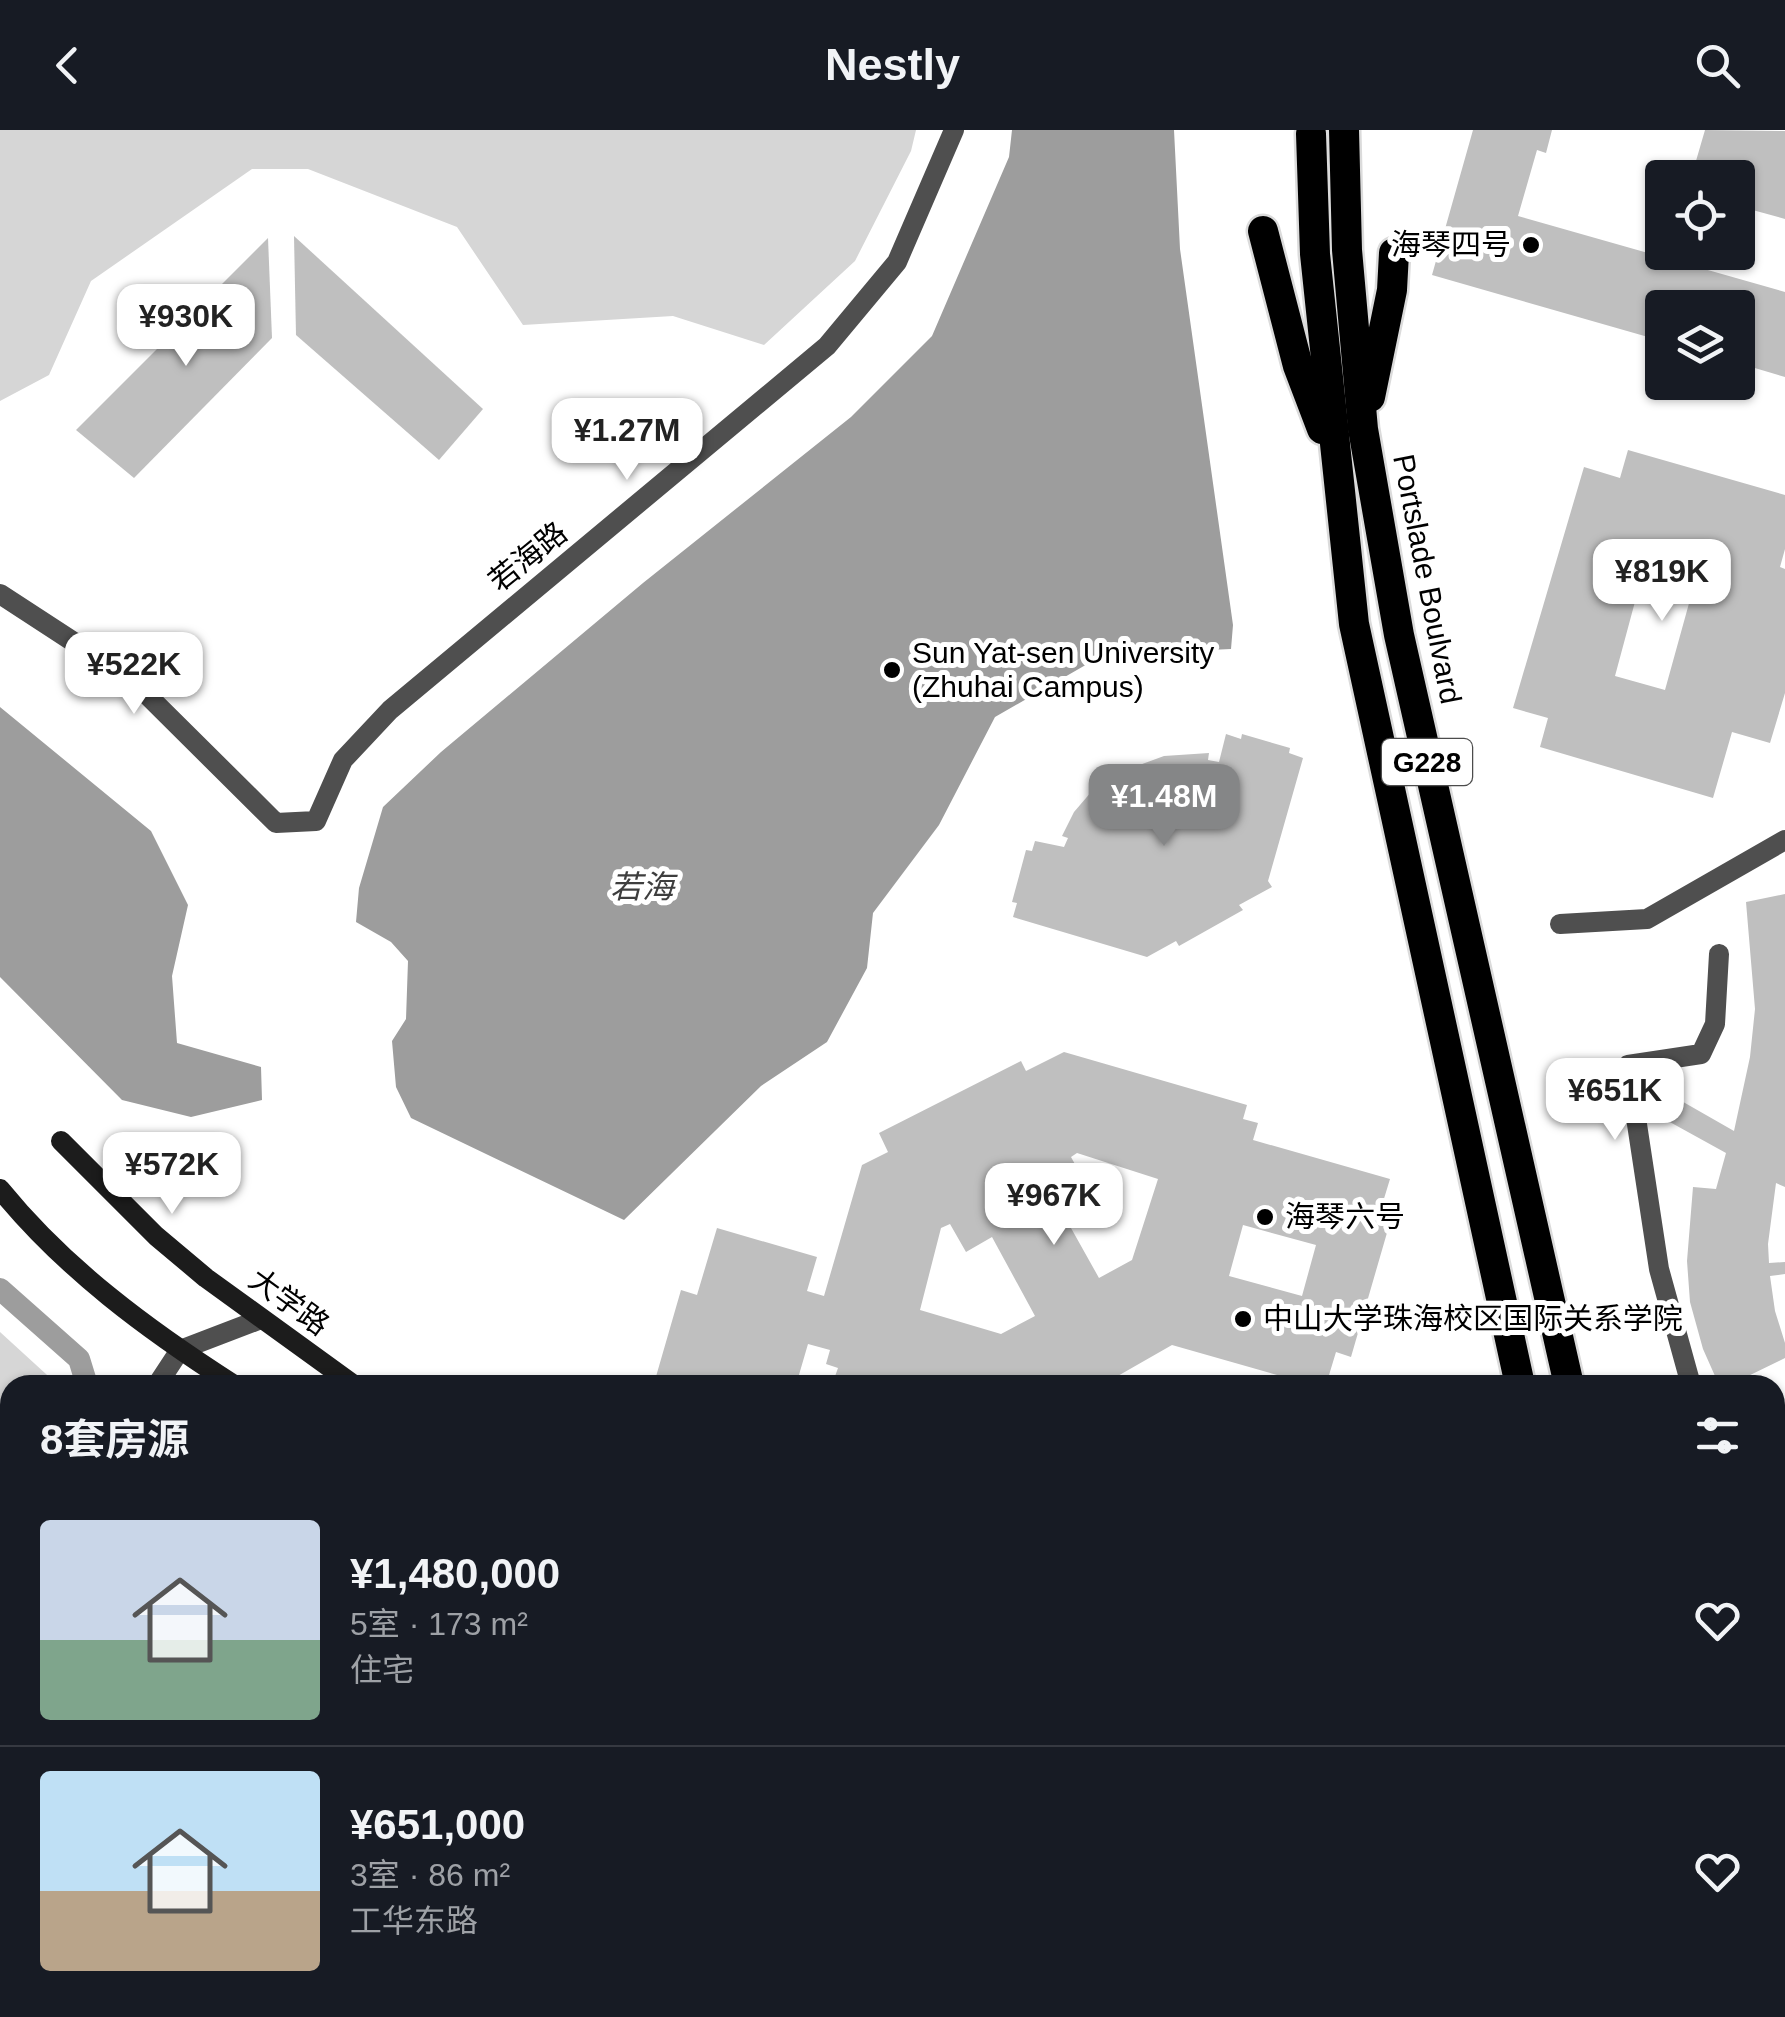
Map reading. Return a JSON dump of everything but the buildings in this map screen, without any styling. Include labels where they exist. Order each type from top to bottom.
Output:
[{"type":"highway","name":"Portslade Boulvard","points":[[1344,130],[1347,250],[1363,430],[1399,635],[1567,1375]]},
{"type":"highway","name":"G228","points":[[1311,134],[1315,254],[1354,624],[1518,1375]]},
{"type":"highway","points":[[1263,231],[1298,366],[1338,472]]},
{"type":"highway","points":[[1363,430],[1392,290],[1394,253]]},
{"type":"street","name":"若海路","points":[[0,594],[132,680],[276,823],[316,821],[344,760],[390,710],[827,346],[898,262],[954,130]]},
{"type":"street","points":[[1560,924],[1647,919],[1785,840]]},
{"type":"street","points":[[1689,1375],[1659,1270],[1628,1065],[1701,1054],[1715,1024],[1720,954]]},
{"type":"street","name":"大学路","points":[[61,1141],[156,1236],[340,1375]]},
{"type":"street","points":[[0,1189],[63,1259],[147,1328],[219,1375]]},
{"type":"street","points":[[164,1375],[180,1350],[261,1319]]},
{"type":"shaded area","points":[[0,130],[916,130],[911,151],[855,261],[764,345],[673,316],[523,325],[457,227],[308,169],[252,169],[91,281],[49,375],[0,401]]},
{"type":"shaded area","points":[[0,1332],[47,1375],[0,1375]]},
{"type":"water","name":"若海","points":[[1012,130],[1174,130],[1180,249],[1233,625],[1231,649],[1103,655],[995,717],[939,825],[873,913],[867,968],[827,1042],[761,1086],[624,1220],[411,1118],[396,1087],[392,1041],[406,1019],[408,961],[391,942],[356,922],[359,888],[383,807],[441,752],[643,583],[851,417],[932,336],[1009,157]]},
{"type":"water","points":[[0,707],[151,831],[188,905],[172,976],[177,1043],[261,1067],[262,1100],[191,1117],[122,1100],[0,977]]},
{"type":"waterway","points":[[0,1289],[79,1359],[84,1375]]},
{"type":"place","name":"海琴四号","points":[[1531,245]]},
{"type":"place","name":"Sun Yat-sen University (Zhuhai Campus)","points":[[892,670]]},
{"type":"place","name":"海琴六号","points":[[1265,1217]]},
{"type":"place","name":"中山大学珠海校区国际关系学院","points":[[1243,1319]]}]
